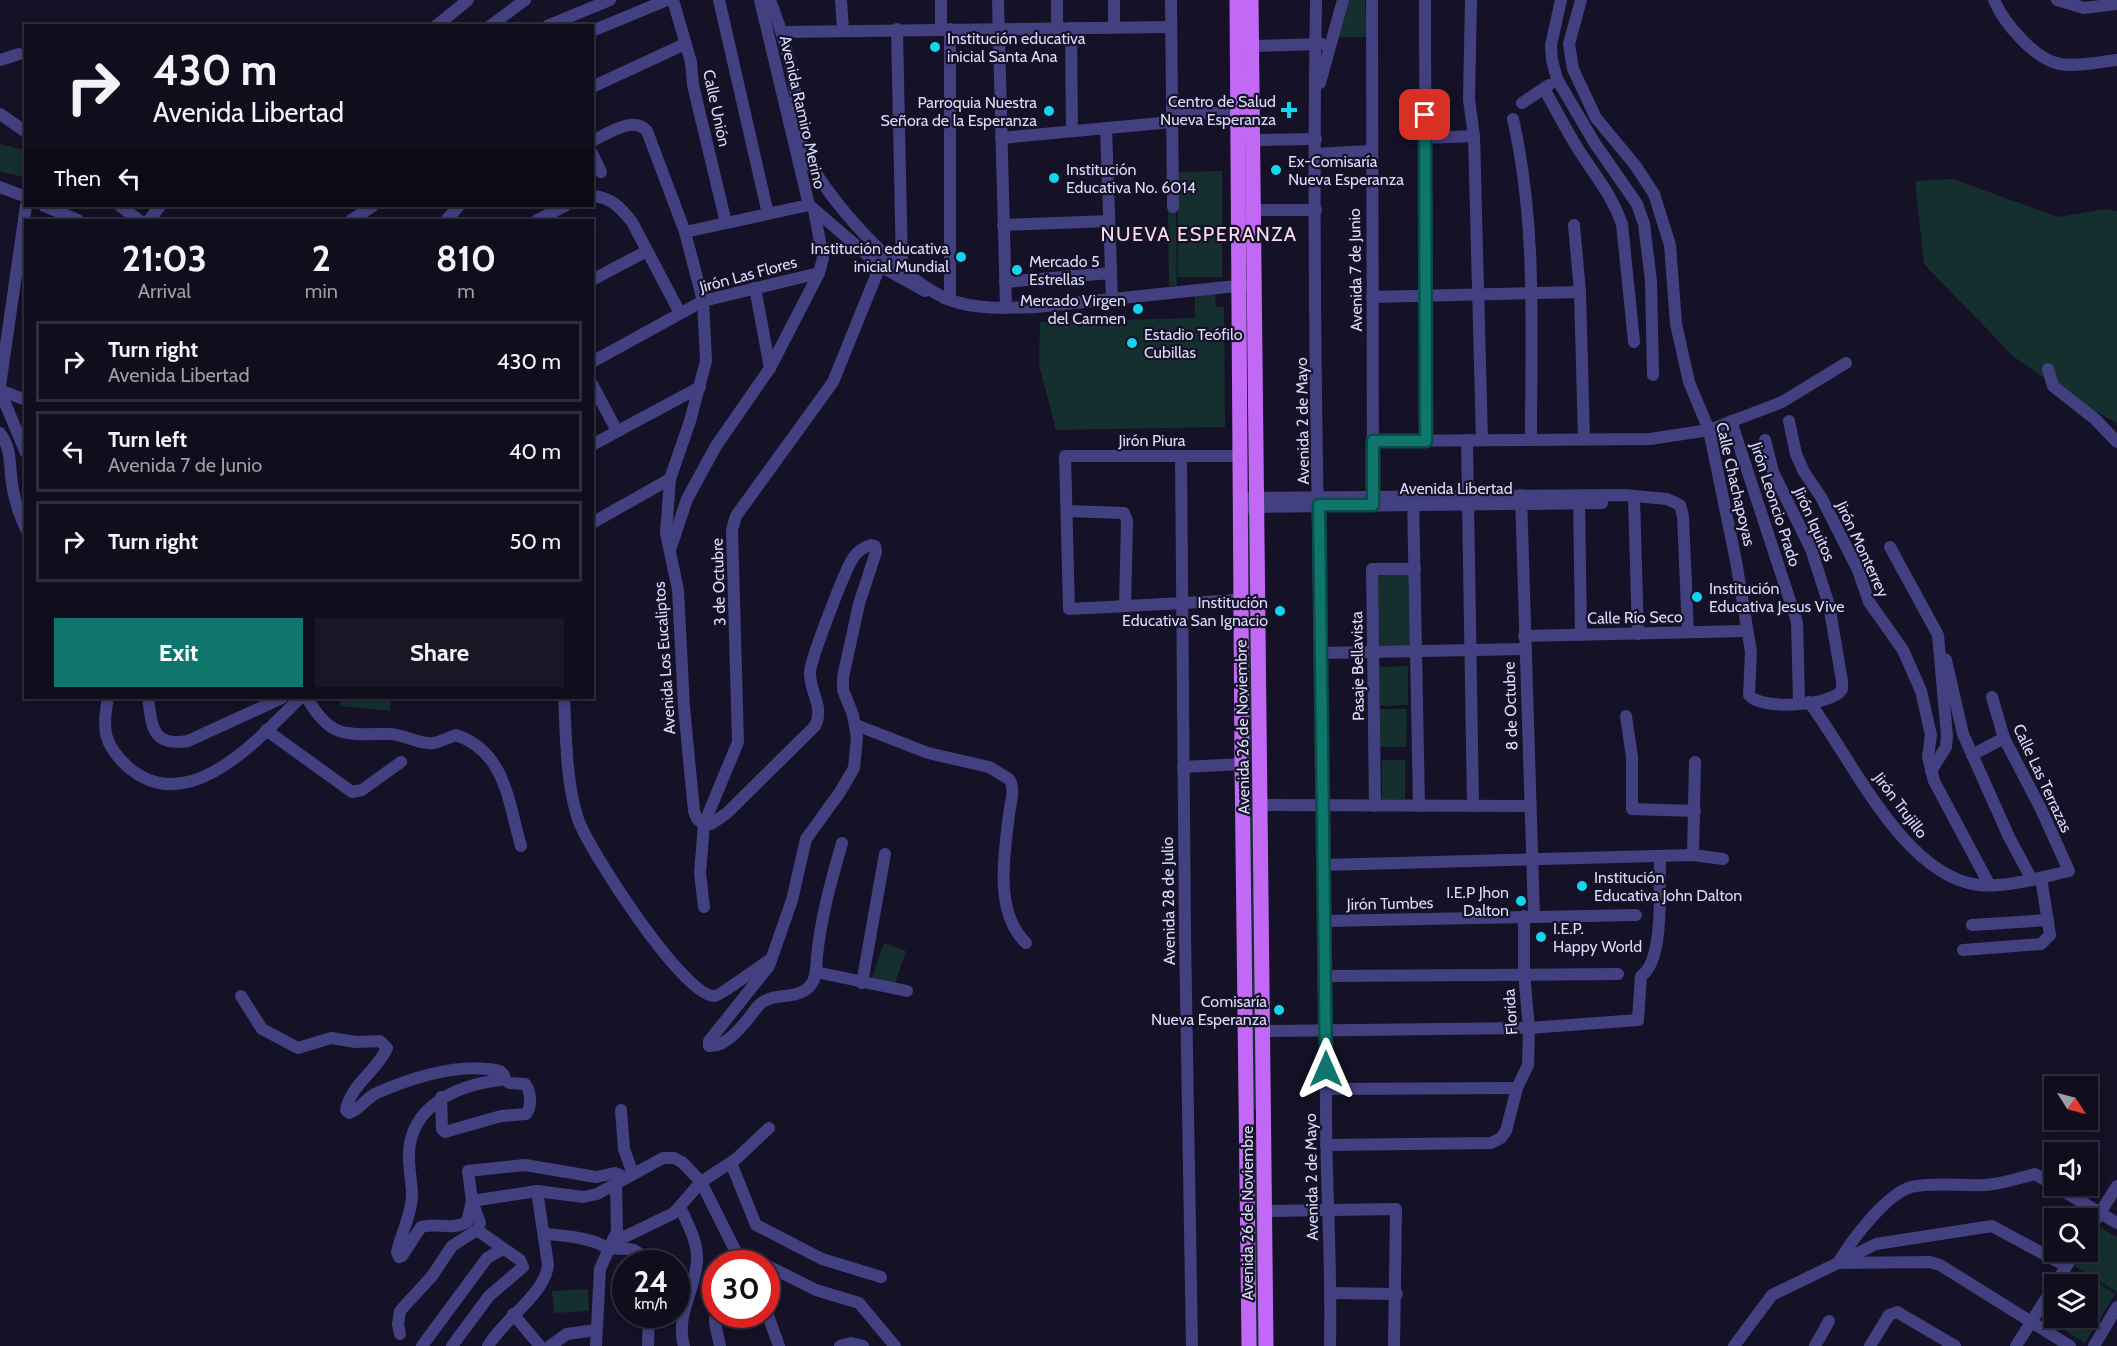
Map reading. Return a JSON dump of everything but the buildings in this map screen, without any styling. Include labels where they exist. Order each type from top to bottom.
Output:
[{"type":"main road","name":"Avenida 26 de Noviembre","points":[[1237,0],[1244,113],[1246,285],[1257,502],[1266,1346]]},
{"type":"main road","name":"Avenida 26 de Noviembre","points":[[1249,1346],[1239,456],[1246,285],[1252,210],[1251,140],[1244,113],[1251,46],[1251,0]]},
{"type":"main road","points":[[1247,1128],[1265,1127]]},
{"type":"street","points":[[438,24],[468,0]]},
{"type":"street","points":[[493,24],[525,0]]},
{"type":"street","points":[[552,24],[610,0]]},
{"type":"street","points":[[594,30],[667,0]]},
{"type":"street","name":"Calle Unión","points":[[673,0],[726,223]]},
{"type":"street","points":[[719,0],[768,214]]},
{"type":"street","name":"Avenida Ramiro Merino","points":[[760,0],[812,207],[880,266],[909,285],[950,300],[1006,308],[1246,285]]},
{"type":"street","name":"Avenida Ramiro Merino","points":[[770,0],[788,47],[804,152],[835,200],[902,269],[950,300]]},
{"type":"street","points":[[778,0],[781,30],[1171,27]]},
{"type":"street","points":[[841,0],[843,30]]},
{"type":"street","points":[[941,0],[946,29],[950,300]]},
{"type":"street","points":[[998,0],[1006,308]]},
{"type":"street","points":[[1057,0],[1057,28]]},
{"type":"street","points":[[1114,0],[1114,27]]},
{"type":"street","points":[[1171,0],[1173,207]]},
{"type":"street","name":"Avenida 2 de Mayo","points":[[1316,0],[1320,653],[1330,1346]]},
{"type":"street","points":[[1316,100],[1343,0]]},
{"type":"street","name":"Avenida 7 de Junio","points":[[1372,0],[1370,151],[1373,500]]},
{"type":"street","points":[[1425,0],[1426,441]]},
{"type":"street","points":[[1471,0],[1469,100],[1474,136],[1482,440]]},
{"type":"street","points":[[1561,0],[1551,45],[1557,79],[1594,142],[1637,204],[1644,224],[1651,281],[1653,375]]},
{"type":"street","name":"Calle Chachapoyas","points":[[1581,0],[1569,44],[1573,69],[1596,118],[1635,165],[1654,194],[1670,245],[1676,324],[1689,382],[1709,430],[1736,561],[1751,652],[1748,690],[1751,699],[1789,705],[1804,703]]},
{"type":"street","points":[[1994,0],[2008,26],[2052,62],[2075,64],[2117,60]]},
{"type":"street","points":[[2057,0],[2084,8],[2117,4]]},
{"type":"street","points":[[455,9],[456,24]]},
{"type":"street","points":[[1071,28],[1072,131]]},
{"type":"street","points":[[897,29],[902,269]]},
{"type":"street","points":[[594,86],[685,44]]},
{"type":"street","points":[[1251,46],[1331,44]]},
{"type":"street","points":[[0,60],[19,54]]},
{"type":"street","points":[[1522,103],[1557,79]]},
{"type":"street","points":[[1544,89],[1581,154],[1607,188],[1622,224],[1634,342]]},
{"type":"street","points":[[1001,138],[1106,128],[1172,118],[1244,113]]},
{"type":"street","points":[[0,114],[24,131]]},
{"type":"street","points":[[1513,119],[1527,195],[1531,293],[1531,439]]},
{"type":"street","name":"Avenida Los Eucaliptos","points":[[594,140],[631,124],[644,127],[685,232],[703,301],[706,361],[700,387],[670,479],[666,533],[678,590],[686,731],[694,811],[697,819],[704,824],[700,873],[704,907]]},
{"type":"street","points":[[1106,128],[1112,299]]},
{"type":"street","points":[[1425,138],[1474,136]]},
{"type":"street","points":[[1251,140],[1316,139]]},
{"type":"street","points":[[1316,154],[1370,151]]},
{"type":"street","points":[[594,157],[602,172]]},
{"type":"street","points":[[0,187],[24,196]]},
{"type":"street","points":[[594,196],[602,197],[622,209],[681,313]]},
{"type":"street","points":[[46,207],[76,219]]},
{"type":"street","points":[[121,207],[138,219]]},
{"type":"street","points":[[150,219],[159,207]]},
{"type":"street","points":[[352,219],[369,207]]},
{"type":"street","points":[[447,219],[458,207]]},
{"type":"street","points":[[539,219],[563,207]]},
{"type":"street","points":[[669,553],[692,490],[717,446],[770,368],[819,273],[823,258],[812,207],[685,232]]},
{"type":"street","points":[[1252,210],[1316,210]]},
{"type":"street","points":[[24,220],[0,389],[24,448]]},
{"type":"street","points":[[1003,225],[1109,221]]},
{"type":"street","points":[[1574,225],[1580,292],[1584,439]]},
{"type":"street","points":[[594,279],[647,251]]},
{"type":"street","name":"3 de Octubre","points":[[704,824],[738,742],[732,530],[736,516],[833,382],[880,266]]},
{"type":"street","name":"Jirón Las Flores","points":[[594,361],[703,301],[819,273]]},
{"type":"street","points":[[1005,282],[1111,273]]},
{"type":"street","points":[[755,288],[770,368]]},
{"type":"street","points":[[1372,297],[1580,292]]},
{"type":"street","points":[[1373,441],[1650,439],[1709,430],[1782,402],[1846,363]]},
{"type":"street","points":[[2048,369],[2053,386],[2096,419],[2117,442]]},
{"type":"street","points":[[594,444],[700,387]]},
{"type":"street","points":[[594,388],[617,432]]},
{"type":"street","points":[[0,389],[24,399]]},
{"type":"street","name":"Jirón Leoncio Prado","points":[[1731,421],[1797,622],[1804,703]]},
{"type":"street","name":"Jirón Monterrey","points":[[1790,422],[1796,454],[1804,472],[1821,498],[1858,570],[1869,602],[1903,650],[1921,691],[1931,735],[1928,757],[1934,781],[1989,884]]},
{"type":"street","points":[[0,433],[11,459],[12,482],[24,521]]},
{"type":"street","points":[[1467,440],[1473,806]]},
{"type":"street","name":"Jirón Iquitos","points":[[1765,440],[1773,472],[1811,549],[1829,605],[1842,681],[1840,693],[1804,703]]},
{"type":"street","name":"Jirón Piura","points":[[1067,511],[1065,456],[1239,456]]},
{"type":"street","name":"Avenida 28 de Julio","points":[[1181,456],[1183,767],[1192,1346]]},
{"type":"street","points":[[594,522],[670,479]]},
{"type":"street","points":[[1634,498],[1638,634]]},
{"type":"street","name":"Avenida Libertad","points":[[1240,502],[1579,500],[1624,503],[1634,498],[1674,501],[1682,508],[1688,633]]},
{"type":"street","points":[[1414,500],[1419,806]]},
{"type":"street","name":"8 de Octubre","points":[[1521,500],[1532,858],[1529,916]]},
{"type":"street","points":[[1579,500],[1581,635]]},
{"type":"street","points":[[1125,606],[1127,521],[1124,513],[1067,511],[1069,609],[1241,600]]},
{"type":"street","points":[[704,824],[711,824],[727,813],[815,726],[819,706],[812,687],[811,663],[849,565],[859,551],[871,545],[876,546],[876,552],[859,604],[843,677],[845,700],[856,725],[858,751],[854,768],[840,792],[806,839],[792,900],[773,957],[709,1041],[710,1046],[714,1047],[729,1037],[766,999],[804,991],[810,986],[816,972],[820,927],[842,843]]},
{"type":"street","points":[[1890,547],[1938,634],[1947,736],[1946,747],[1931,771]]},
{"type":"street","name":"Pasaje Bellavista","points":[[1375,806],[1372,569],[1415,569]]},
{"type":"street","name":"Calle Río Seco","points":[[1524,636],[1746,631]]},
{"type":"street","points":[[1320,653],[1525,650]]},
{"type":"street","points":[[1941,657],[1946,660],[1963,734],[2009,837],[2037,879],[2050,935],[2042,944],[1963,950]]},
{"type":"street","name":"Calle Las Terrazas","points":[[1992,697],[2004,738],[2069,871]]},
{"type":"street","points":[[108,699],[103,725],[106,738],[123,762],[135,773],[153,782],[171,784],[197,780],[229,763],[299,699]]},
{"type":"street","points":[[148,699],[156,734],[163,741],[171,743],[188,741],[280,699]]},
{"type":"street","points":[[309,699],[324,724],[345,733],[362,736],[402,736],[426,743],[436,743],[456,735],[471,741],[486,752],[499,770],[521,846]]},
{"type":"street","points":[[564,699],[569,766],[578,819],[613,883],[660,949],[690,982],[708,995],[715,996],[773,957]]},
{"type":"street","name":"Jirón Trujillo","points":[[1804,703],[1881,811],[1910,847],[1926,861],[1955,878],[1979,885],[2037,879],[2069,871]]},
{"type":"street","points":[[1626,716],[1632,757],[1632,809],[1695,811]]},
{"type":"street","points":[[856,725],[928,753],[989,767],[1009,779],[1012,794],[1006,851],[1006,897],[1011,924],[1026,943]]},
{"type":"street","points":[[266,730],[352,792],[362,790],[401,762]]},
{"type":"street","points":[[1972,754],[2004,738]]},
{"type":"street","points":[[1693,855],[1695,762]]},
{"type":"street","points":[[1183,767],[1242,764]]},
{"type":"street","points":[[1261,805],[1530,806]]},
{"type":"street","points":[[862,982],[885,854]]},
{"type":"street","points":[[1323,865],[1693,855],[1723,859]]},
{"type":"street","points":[[1263,1031],[1530,1028],[1638,1020],[1641,976],[1652,964],[1660,924],[1660,857]]},
{"type":"street","name":"Jirón Tumbes","points":[[1324,921],[1636,915]]},
{"type":"street","name":"Florida","points":[[1326,1145],[1491,1143],[1501,1138],[1506,1131],[1517,1088],[1527,1065],[1530,1028],[1524,973],[1529,916]]},
{"type":"street","points":[[1972,925],[2048,920]]},
{"type":"street","points":[[816,972],[907,991]]},
{"type":"street","points":[[1325,976],[1618,974]]},
{"type":"street","points":[[242,996],[262,1029],[298,1048],[331,1038],[356,1042],[380,1041],[385,1044],[387,1048],[381,1061],[350,1096],[346,1110],[349,1113],[378,1092],[438,1073],[471,1068],[490,1068],[500,1071],[509,1083],[525,1084],[528,1088],[530,1108],[526,1114],[501,1116],[445,1132],[442,1129],[441,1097]]},
{"type":"street","points":[[472,1201],[467,1222],[457,1227],[431,1225],[421,1227],[402,1256],[399,1257],[397,1252],[412,1194],[409,1152],[413,1130],[420,1118],[441,1097],[503,1078]]},
{"type":"street","points":[[1326,1089],[1517,1088]]},
{"type":"street","points":[[596,1346],[600,1269],[617,1232],[625,1179],[621,1110]]},
{"type":"street","points":[[611,1246],[658,1222],[680,1207],[702,1182],[731,1163],[769,1128]]},
{"type":"street","points":[[472,1201],[537,1191],[583,1197],[625,1179],[663,1158],[674,1158],[694,1172],[702,1182],[732,1250]]},
{"type":"street","points":[[731,1163],[756,1225],[822,1259],[881,1277]]},
{"type":"street","points":[[400,1334],[398,1324],[400,1311],[432,1276],[452,1246],[477,1230],[480,1223],[467,1177],[468,1171],[472,1168],[525,1165],[596,1177],[615,1173],[625,1179]]},
{"type":"street","points":[[1839,1263],[1848,1246],[1883,1206],[1911,1187],[1986,1185],[2019,1180],[2035,1174],[2117,1223]]},
{"type":"street","points":[[2098,1217],[2117,1186]]},
{"type":"street","points":[[488,1346],[513,1314],[542,1286],[547,1276],[544,1234],[537,1191]]},
{"type":"street","points":[[680,1207],[691,1231],[697,1259],[681,1327],[684,1346]]},
{"type":"street","points":[[1265,1211],[1396,1209],[1394,1346]]},
{"type":"street","points":[[1734,1346],[1772,1295],[1876,1244],[1992,1226],[2066,1266]]},
{"type":"street","points":[[452,1346],[489,1296],[523,1267],[520,1260],[502,1250],[477,1230]]},
{"type":"street","points":[[544,1234],[635,1250]]},
{"type":"street","points":[[422,1346],[487,1258],[502,1250]]},
{"type":"street","points":[[2016,1346],[2069,1262]]},
{"type":"street","points":[[1839,1263],[1935,1263],[2070,1346]]},
{"type":"street","points":[[780,1272],[816,1290],[859,1303],[895,1346]]},
{"type":"street","points":[[1331,1293],[1396,1294]]},
{"type":"street","points":[[2094,1346],[2117,1307]]},
{"type":"street","points":[[1870,1346],[1889,1315],[1897,1312],[1947,1344]]},
{"type":"street","points":[[513,1314],[540,1346]]},
{"type":"street","points":[[1815,1346],[1829,1322]]},
{"type":"street","points":[[648,1346],[649,1328]]},
{"type":"street","points":[[716,1328],[720,1346]]},
{"type":"street","points":[[772,1328],[779,1346]]},
{"type":"street","points":[[550,1346],[567,1334],[597,1330]]},
{"type":"street","points":[[840,1346],[851,1343],[863,1346]]},
{"type":"green space","points":[[1347,0],[1365,0],[1367,37],[1336,37]]},
{"type":"green space","points":[[0,144],[24,150],[24,177],[0,172]]},
{"type":"green space","points":[[1222,171],[1222,277],[1178,277],[1178,172]]},
{"type":"green space","points":[[1953,179],[2058,217],[2106,209],[2117,211],[2117,423],[2082,404],[2014,357],[1924,264],[1915,181]]},
{"type":"green space","points":[[1168,211],[1176,211],[1177,286],[1169,286]]},
{"type":"green space","name":"Estadio Teófilo Cubillas","points":[[1195,294],[1215,294],[1216,307],[1224,307],[1225,427],[1056,430],[1039,365],[1040,322],[1195,318]]},
{"type":"green space","points":[[1245,508],[1251,508],[1258,1109],[1253,1109]]},
{"type":"green space","points":[[1376,571],[1411,572],[1413,650],[1378,651]]},
{"type":"green space","points":[[1408,666],[1408,705],[1380,706],[1379,667]]},
{"type":"green space","points":[[341,699],[391,699],[390,711],[340,706]]},
{"type":"green space","points":[[1380,709],[1407,709],[1406,747],[1380,747]]},
{"type":"green space","points":[[1382,760],[1405,760],[1405,799],[1382,799]]},
{"type":"green space","points":[[884,943],[906,951],[894,986],[872,978]]},
{"type":"green space","points":[[1255,1140],[1259,1140],[1261,1346],[1256,1346]]},
{"type":"green space","points":[[2098,1226],[2117,1237],[2117,1292],[2098,1280],[2098,1274],[2088,1274],[2073,1265],[2075,1262],[2098,1262]]},
{"type":"green space","points":[[2098,1283],[2115,1294],[2098,1322]]},
{"type":"green space","points":[[588,1289],[589,1311],[554,1313],[552,1291]]},
{"type":"green space","points":[[2061,1328],[2094,1328],[2085,1343]]},
{"type":"place","name":"Institución educativa inicial Santa Ana","points":[[935,47]]},
{"type":"place","name":"Centro de Salud Nueva Esperanza","points":[[1289,110]]},
{"type":"place","name":"Parroquia Nuestra Señora de la Esperanza","points":[[1049,111]]},
{"type":"place","name":"Ex-Comisaría Nueva Esperanza","points":[[1276,170]]},
{"type":"place","name":"Institución Educativa No. 6014","points":[[1054,178]]},
{"type":"place","name":"Institución educativa inicial Mundial","points":[[961,257]]},
{"type":"place","name":"Mercado 5 Estrellas","points":[[1017,270]]},
{"type":"place","name":"Mercado Virgen del Carmen","points":[[1138,309]]},
{"type":"place","name":"Estadio Teófilo Cubillas","points":[[1132,343]]},
{"type":"place","name":"Institución Educativa Jesus Vive","points":[[1697,597]]},
{"type":"place","name":"Institución Educativa San Ignacio","points":[[1280,611]]},
{"type":"place","name":"Institución Educativa John Dalton","points":[[1582,886]]},
{"type":"place","name":"I.E.P Jhon Dalton","points":[[1521,901]]},
{"type":"place","name":"I.E.P. Happy World","points":[[1541,937]]},
{"type":"place","name":"Comisaría Nueva Esperanza","points":[[1279,1010]]},
{"type":"district","name":"NUEVA ESPERANZA","points":[[1199,234]]},
{"type":"route","points":[[1326,1069],[1319,505],[1373,505],[1373,441],[1426,441],[1425,115]]}]
